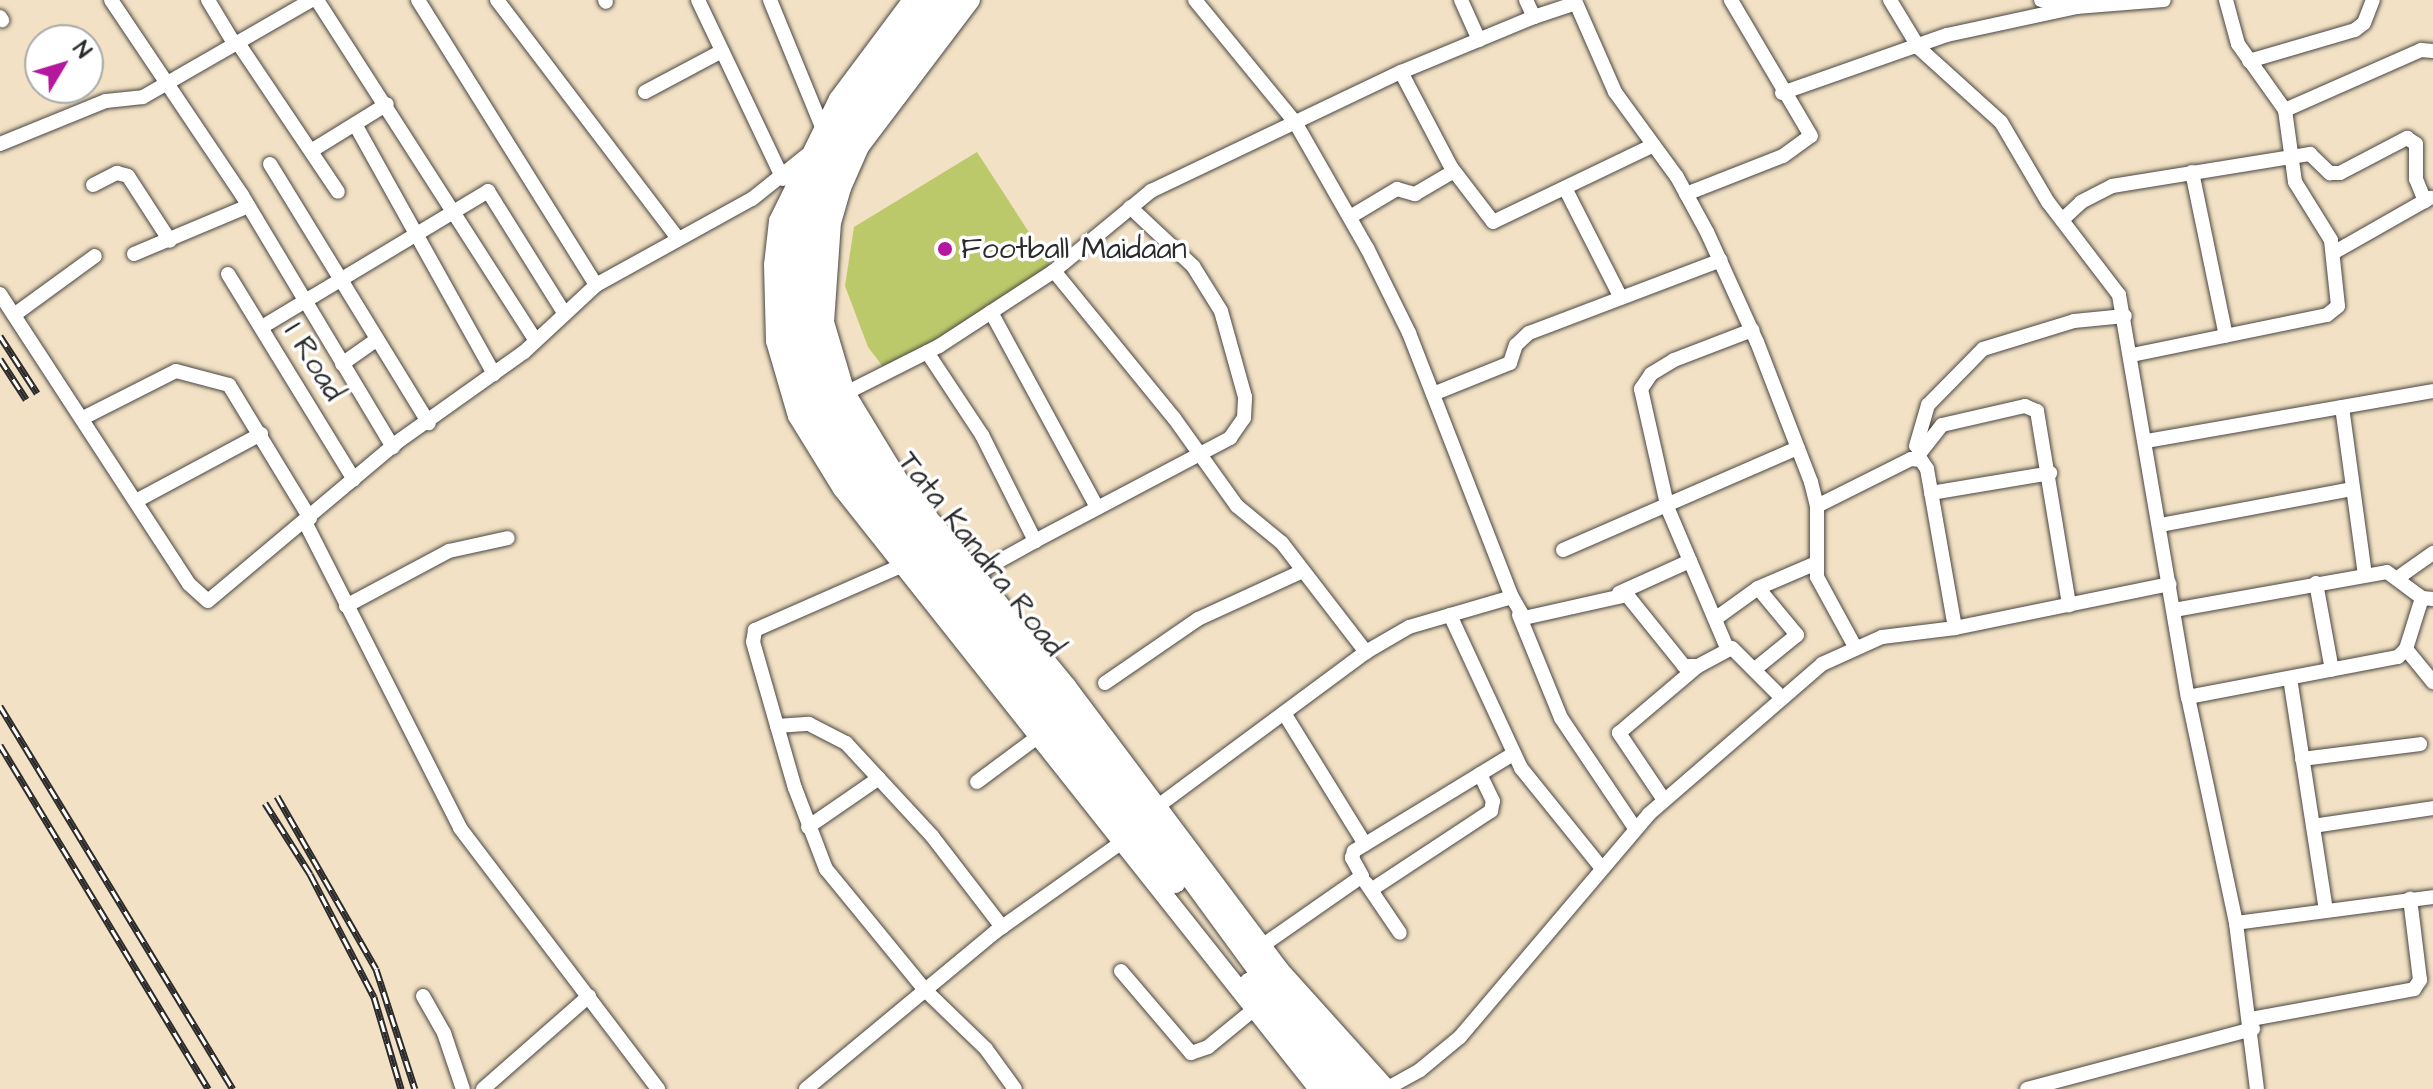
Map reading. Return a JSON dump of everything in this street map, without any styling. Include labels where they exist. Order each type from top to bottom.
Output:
[{"type":"main road","name":"Tata Kandra Road","points":[[947,1],[829,127],[797,212],[787,282],[787,327],[822,405],[1140,823],[1247,979],[1340,1089]]},
{"type":"main road","name":"Tata Kandra Road","points":[[822,405],[810,331],[813,243],[822,196],[847,138],[947,1]]},
{"type":"main road","name":"Tata Kandra Road","points":[[1140,823],[1179,846],[1365,1089]]},
{"type":"street","points":[[111,0],[164,86],[248,206],[393,447]]},
{"type":"street","points":[[208,0],[338,192]]},
{"type":"street","points":[[0,144],[82,109],[113,99],[134,100],[315,0],[387,104],[536,341]]},
{"type":"street","points":[[418,0],[596,285]]},
{"type":"street","points":[[497,0],[677,237]]},
{"type":"street","points":[[698,0],[783,179]]},
{"type":"street","points":[[770,0],[829,127]]},
{"type":"street","points":[[0,294],[189,584],[208,601],[393,447],[536,341],[596,285],[783,179],[807,156],[829,127],[912,0]]},
{"type":"street","points":[[1195,0],[1295,122],[1350,217],[1409,333],[1561,718],[1635,828]]},
{"type":"street","points":[[1461,0],[1479,40]]},
{"type":"street","points":[[1526,0],[1534,17]]},
{"type":"street","points":[[1686,194],[1783,156],[1808,140],[1810,132],[1782,93],[1731,0]]},
{"type":"street","points":[[1890,0],[1919,48],[2001,122],[2062,220],[2110,277],[2125,316],[2188,697],[2236,923],[2252,1024],[2257,1089]]},
{"type":"street","points":[[2041,0],[2076,3],[2164,0]]},
{"type":"street","points":[[2132,355],[2334,312],[2340,298],[2326,230],[2299,191],[2285,110],[2249,61],[2230,27],[2226,0]]},
{"type":"street","points":[[2249,61],[2355,30],[2364,23],[2373,0]]},
{"type":"street","points":[[822,405],[927,352],[991,312],[1054,271],[1151,191],[1401,72],[1534,17],[1580,2],[1611,85],[1686,194],[1721,260],[1752,330],[1817,506],[1814,564],[1822,589],[1854,645]]},
{"type":"street","points":[[1782,93],[1919,48],[1947,35],[2076,3]]},
{"type":"street","points":[[2285,110],[2421,50],[2433,51]]},
{"type":"street","points":[[645,92],[722,51]]},
{"type":"street","points":[[1401,72],[1454,171],[1493,222],[1566,190],[1654,145]]},
{"type":"street","points":[[311,151],[356,126],[387,104]]},
{"type":"street","points":[[356,126],[420,234],[494,374]]},
{"type":"street","points":[[2062,220],[2081,202],[2112,186],[2293,156],[2316,155],[2336,174],[2410,138],[2418,150],[2416,179],[2429,199],[2333,253]]},
{"type":"street","points":[[807,156],[778,221],[773,265],[775,341],[822,405],[902,485],[974,575],[1140,823],[1252,1011],[1318,1089]]},
{"type":"street","points":[[270,164],[429,423]]},
{"type":"street","points":[[1350,217],[1397,189],[1415,194],[1454,171]]},
{"type":"street","points":[[2192,172],[2226,336]]},
{"type":"street","points":[[93,185],[117,173],[128,176],[170,241]]},
{"type":"street","points":[[1566,190],[1621,298]]},
{"type":"street","points":[[262,327],[420,234],[479,194],[492,193],[565,314]]},
{"type":"street","points":[[134,254],[248,206]]},
{"type":"street","points":[[974,575],[1097,507],[1202,456],[1239,432],[1244,418],[1245,397],[1221,311],[1193,266],[1130,207]]},
{"type":"street","points":[[14,315],[95,256]]},
{"type":"street","points":[[1433,394],[1510,363],[1516,345],[1529,333],[1721,260]]},
{"type":"street","points":[[1054,271],[1202,456],[1237,506],[1282,543],[1366,652]]},
{"type":"street","name":"I Road","points":[[228,274],[354,480]]},
{"type":"street","points":[[991,312],[1097,507]]},
{"type":"street","points":[[1914,459],[1928,405],[1983,349],[2074,321],[2125,316]]},
{"type":"street","points":[[1752,330],[1674,360],[1644,382],[1641,397],[1668,509],[1727,648],[1755,669],[1782,698]]},
{"type":"street","points":[[342,364],[376,340]]},
{"type":"street","points":[[927,352],[982,435],[1035,541]]},
{"type":"street","points":[[83,418],[176,371],[234,388],[307,520],[346,606],[460,828],[658,1089]]},
{"type":"street","points":[[2147,441],[2433,391]]},
{"type":"street","points":[[822,405],[842,489],[1039,736],[1140,823]]},
{"type":"street","points":[[1817,506],[1914,459],[1937,427],[2025,406],[2037,411],[2043,423],[2069,605]]},
{"type":"street","points":[[2342,407],[2365,575]]},
{"type":"street","points":[[136,501],[261,434]]},
{"type":"street","points":[[1563,550],[1668,509],[1798,448]]},
{"type":"street","points":[[1914,459],[1924,463],[1955,628]]},
{"type":"street","points":[[1931,493],[2050,473]]},
{"type":"street","points":[[2160,525],[2353,489]]},
{"type":"street","points":[[346,606],[463,545],[508,538]]},
{"type":"street","points":[[2399,577],[2433,553]]},
{"type":"street","points":[[1519,615],[1530,617],[1619,593],[1690,561]]},
{"type":"street","points":[[1715,619],[1758,588],[1814,564]]},
{"type":"street","points":[[903,565],[755,630],[752,635],[808,827],[835,883],[925,990],[986,1049],[1015,1089]]},
{"type":"street","points":[[1105,683],[1198,619],[1303,571]]},
{"type":"street","points":[[2174,610],[2387,572],[2427,598],[2406,649],[2393,658],[2188,697]]},
{"type":"street","points":[[2316,583],[2332,670]]},
{"type":"street","points":[[1362,876],[1256,950],[1386,1089],[1420,1070],[1460,1037],[1635,828],[1822,664],[1854,645],[1955,628],[2170,584]]},
{"type":"street","points":[[1755,669],[1797,635],[1758,588]]},
{"type":"street","points":[[1619,593],[1635,601],[1679,662],[1698,666]]},
{"type":"street","points":[[806,1089],[1002,927],[1366,652],[1409,627],[1512,597]]},
{"type":"street","points":[[1450,615],[1513,754],[1538,794],[1601,867]]},
{"type":"street","points":[[1664,800],[1619,733],[1698,666],[1727,648]]},
{"type":"street","points":[[2406,649],[2433,682]]},
{"type":"street","points":[[2290,678],[2326,910]]},
{"type":"street","points":[[1284,713],[1365,844]]},
{"type":"street","points":[[777,726],[819,727],[846,743],[932,836],[1002,927]]},
{"type":"street","points":[[977,782],[1039,736]]},
{"type":"street","points":[[2302,759],[2420,744]]},
{"type":"street","points":[[1400,933],[1351,854],[1513,754]]},
{"type":"street","points":[[1371,890],[1491,811],[1493,801],[1480,774]]},
{"type":"street","points":[[808,827],[879,778]]},
{"type":"street","points":[[2313,826],[2433,808]]},
{"type":"street","points":[[2236,923],[2433,897]]},
{"type":"street","points":[[2027,1089],[2252,1024],[2409,991],[2427,980],[2410,899]]},
{"type":"street","points":[[1121,971],[1191,1053],[1208,1047],[1252,1011]]},
{"type":"street","points":[[423,996],[444,1033],[463,1089]]},
{"type":"street","points":[[483,1089],[589,996]]},
{"type":"green space","name":"Football Maidaan","points":[[977,152],[1054,271],[887,372],[868,347],[845,286],[854,227]]},
{"type":"railway","points":[[0,336],[37,393]]},
{"type":"railway","points":[[0,359],[26,399]]},
{"type":"railway","points":[[0,706],[233,1089]]},
{"type":"railway","points":[[0,745],[208,1089]]},
{"type":"railway","points":[[277,796],[376,969],[415,1089]]},
{"type":"railway","points":[[265,803],[310,874],[374,997],[401,1089]]},
{"type":"place","name":"Football Maidaan","points":[[945,249]]}]
